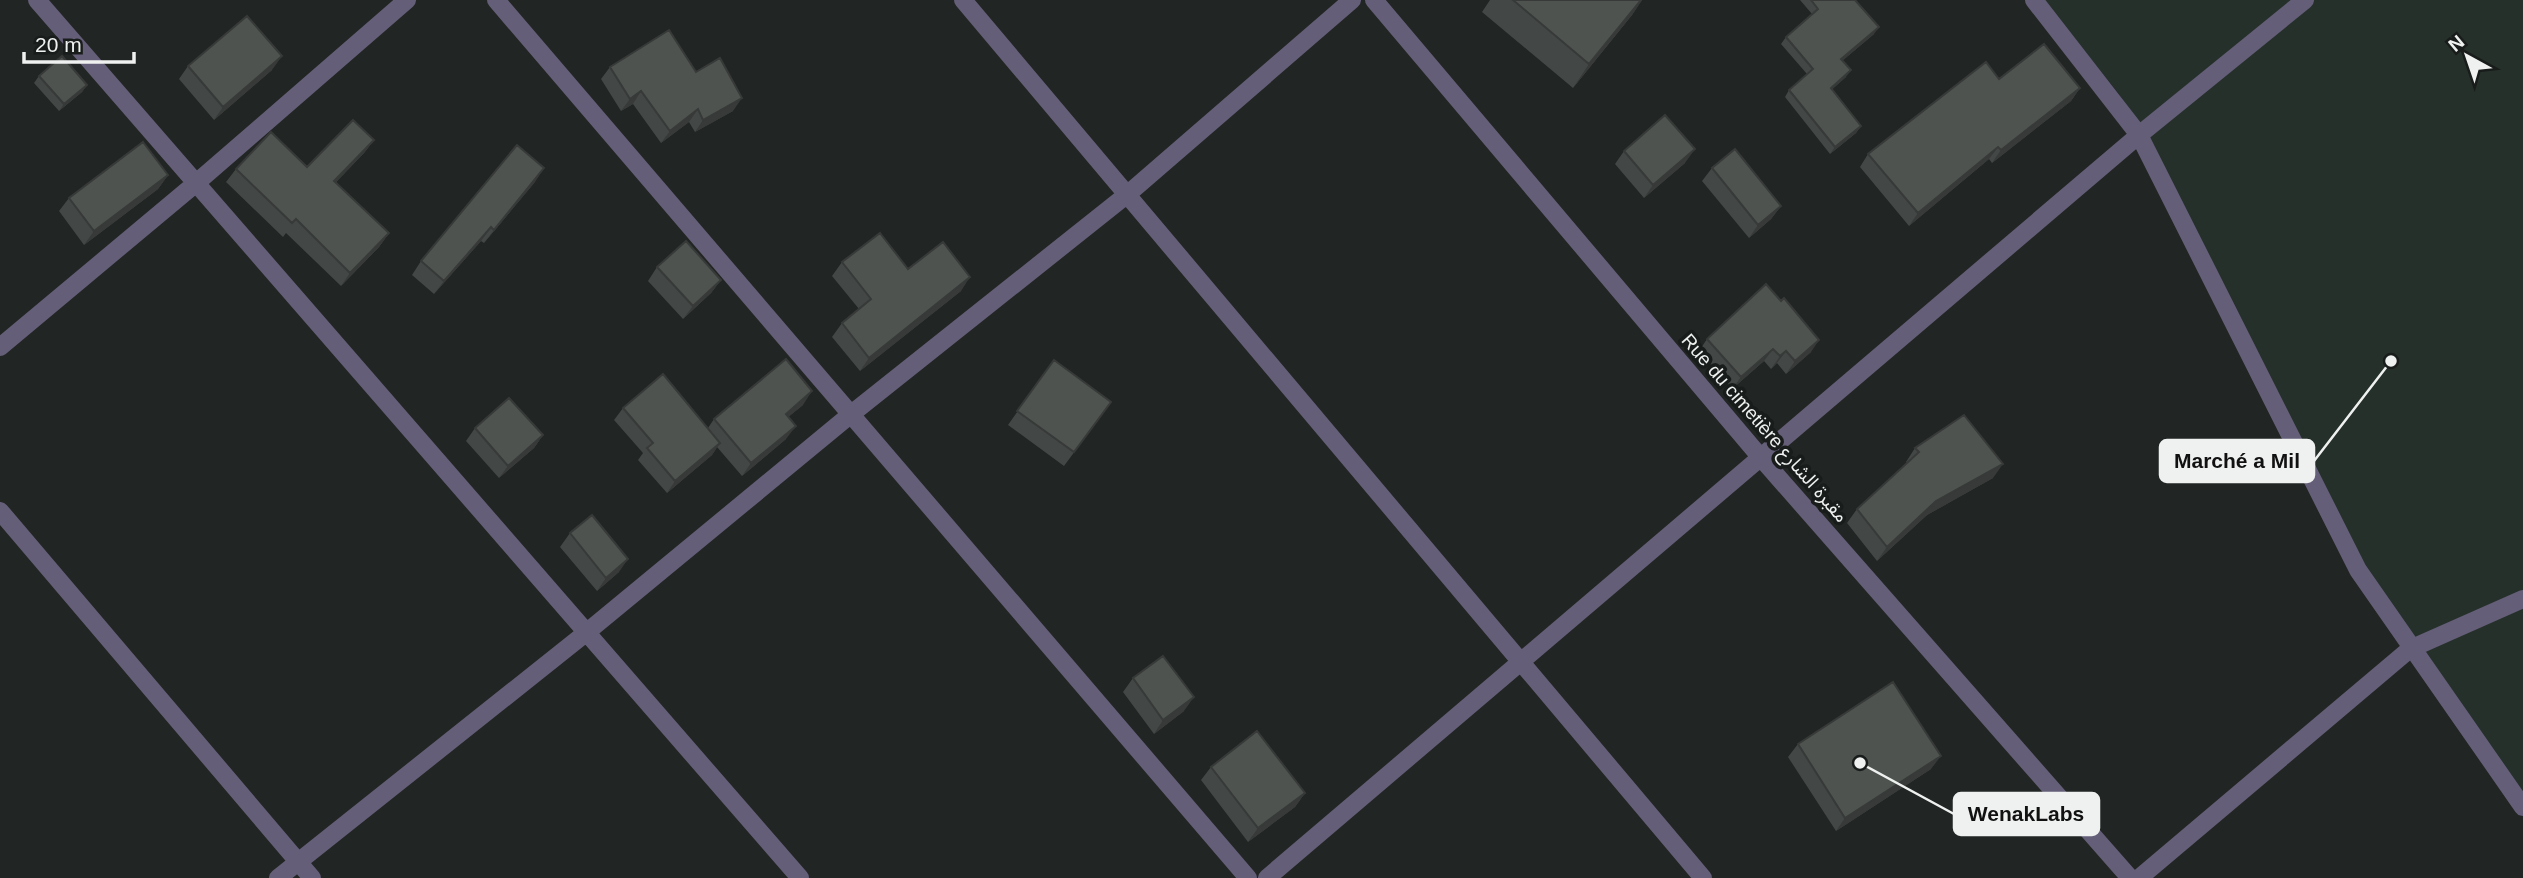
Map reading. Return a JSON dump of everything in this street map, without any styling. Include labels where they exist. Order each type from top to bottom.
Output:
[{"type":"street","points":[[37,0],[800,878]]},
{"type":"street","points":[[0,347],[195,184],[407,0]]},
{"type":"street","points":[[496,0],[1248,878]]},
{"type":"street","points":[[963,0],[1129,193],[1703,878]]},
{"type":"street","points":[[278,878],[587,632],[850,415],[1129,193],[1352,0]]},
{"type":"street","name":"Rue du cimetière مقبرة الشارع","points":[[1374,0],[1762,459],[2130,878]]},
{"type":"street","points":[[2034,0],[2139,135],[2358,570],[2410,649],[2523,807]]},
{"type":"street","points":[[1267,878],[1762,459],[2139,135],[2305,0]]},
{"type":"street","points":[[0,511],[312,878]]},
{"type":"street","points":[[2139,878],[2410,649],[2523,598]]},
{"type":"shaded area","points":[[2043,0],[2523,0],[2523,803],[2357,563],[2160,159],[2119,94]]},
{"type":"building","points":[[1513,0],[1641,0],[1589,64]]},
{"type":"building","points":[[1811,0],[1855,0],[1879,27],[1841,59],[1851,70],[1831,88],[1861,126],[1835,147],[1789,90],[1813,69],[1786,37],[1818,9]]},
{"type":"building","points":[[247,16],[282,56],[223,107],[188,66]]},
{"type":"building","points":[[669,30],[696,72],[720,58],[742,98],[703,120],[698,109],[670,131],[641,91],[630,99],[610,67]]},
{"type":"building","points":[[2044,44],[2080,88],[2001,150],[1998,147],[1918,213],[1868,154],[1986,62],[1999,79]]},
{"type":"building","points":[[62,56],[87,85],[64,104],[39,76]]},
{"type":"building","points":[[1665,115],[1695,149],[1653,185],[1624,151]]},
{"type":"building","points":[[353,120],[374,140],[334,181],[389,233],[350,273],[296,219],[292,223],[236,169],[271,132],[307,167]]},
{"type":"building","points":[[143,142],[168,175],[94,231],[69,198]]},
{"type":"building","points":[[517,145],[544,168],[494,230],[491,227],[444,281],[421,261]]},
{"type":"building","points":[[1735,149],[1781,206],[1758,225],[1712,168]]},
{"type":"building","points":[[880,233],[908,269],[943,242],[970,277],[869,358],[842,323],[871,299],[842,262]]},
{"type":"building","points":[[686,241],[721,280],[693,306],[657,267]]},
{"type":"building","points":[[1766,284],[1781,301],[1784,298],[1819,340],[1795,361],[1786,351],[1780,356],[1773,349],[1741,377],[1707,339]]},
{"type":"building","points":[[786,359],[812,391],[786,414],[796,426],[751,463],[714,419]]},
{"type":"building","points":[[1054,360],[1111,402],[1074,452],[1017,411]]},
{"type":"building","points":[[663,374],[720,443],[675,481],[647,448],[653,443],[623,408]]},
{"type":"building","points":[[509,398],[543,435],[508,466],[475,428]]},
{"type":"building","points":[[1964,415],[2003,464],[1936,501],[1887,547],[1857,509],[1919,452],[1915,448]]},
{"type":"building","points":[[592,515],[628,559],[606,578],[570,533]]},
{"type":"building","points":[[1163,656],[1194,697],[1163,720],[1133,678]]},
{"type":"building","points":[[1893,682],[1941,756],[1845,818],[1798,744]]},
{"type":"building","points":[[1257,731],[1305,793],[1258,828],[1211,767]]},
{"type":"place","name":"Marché a Mil","points":[[2391,361]]},
{"type":"place","name":"WenakLabs","points":[[1860,763]]}]
